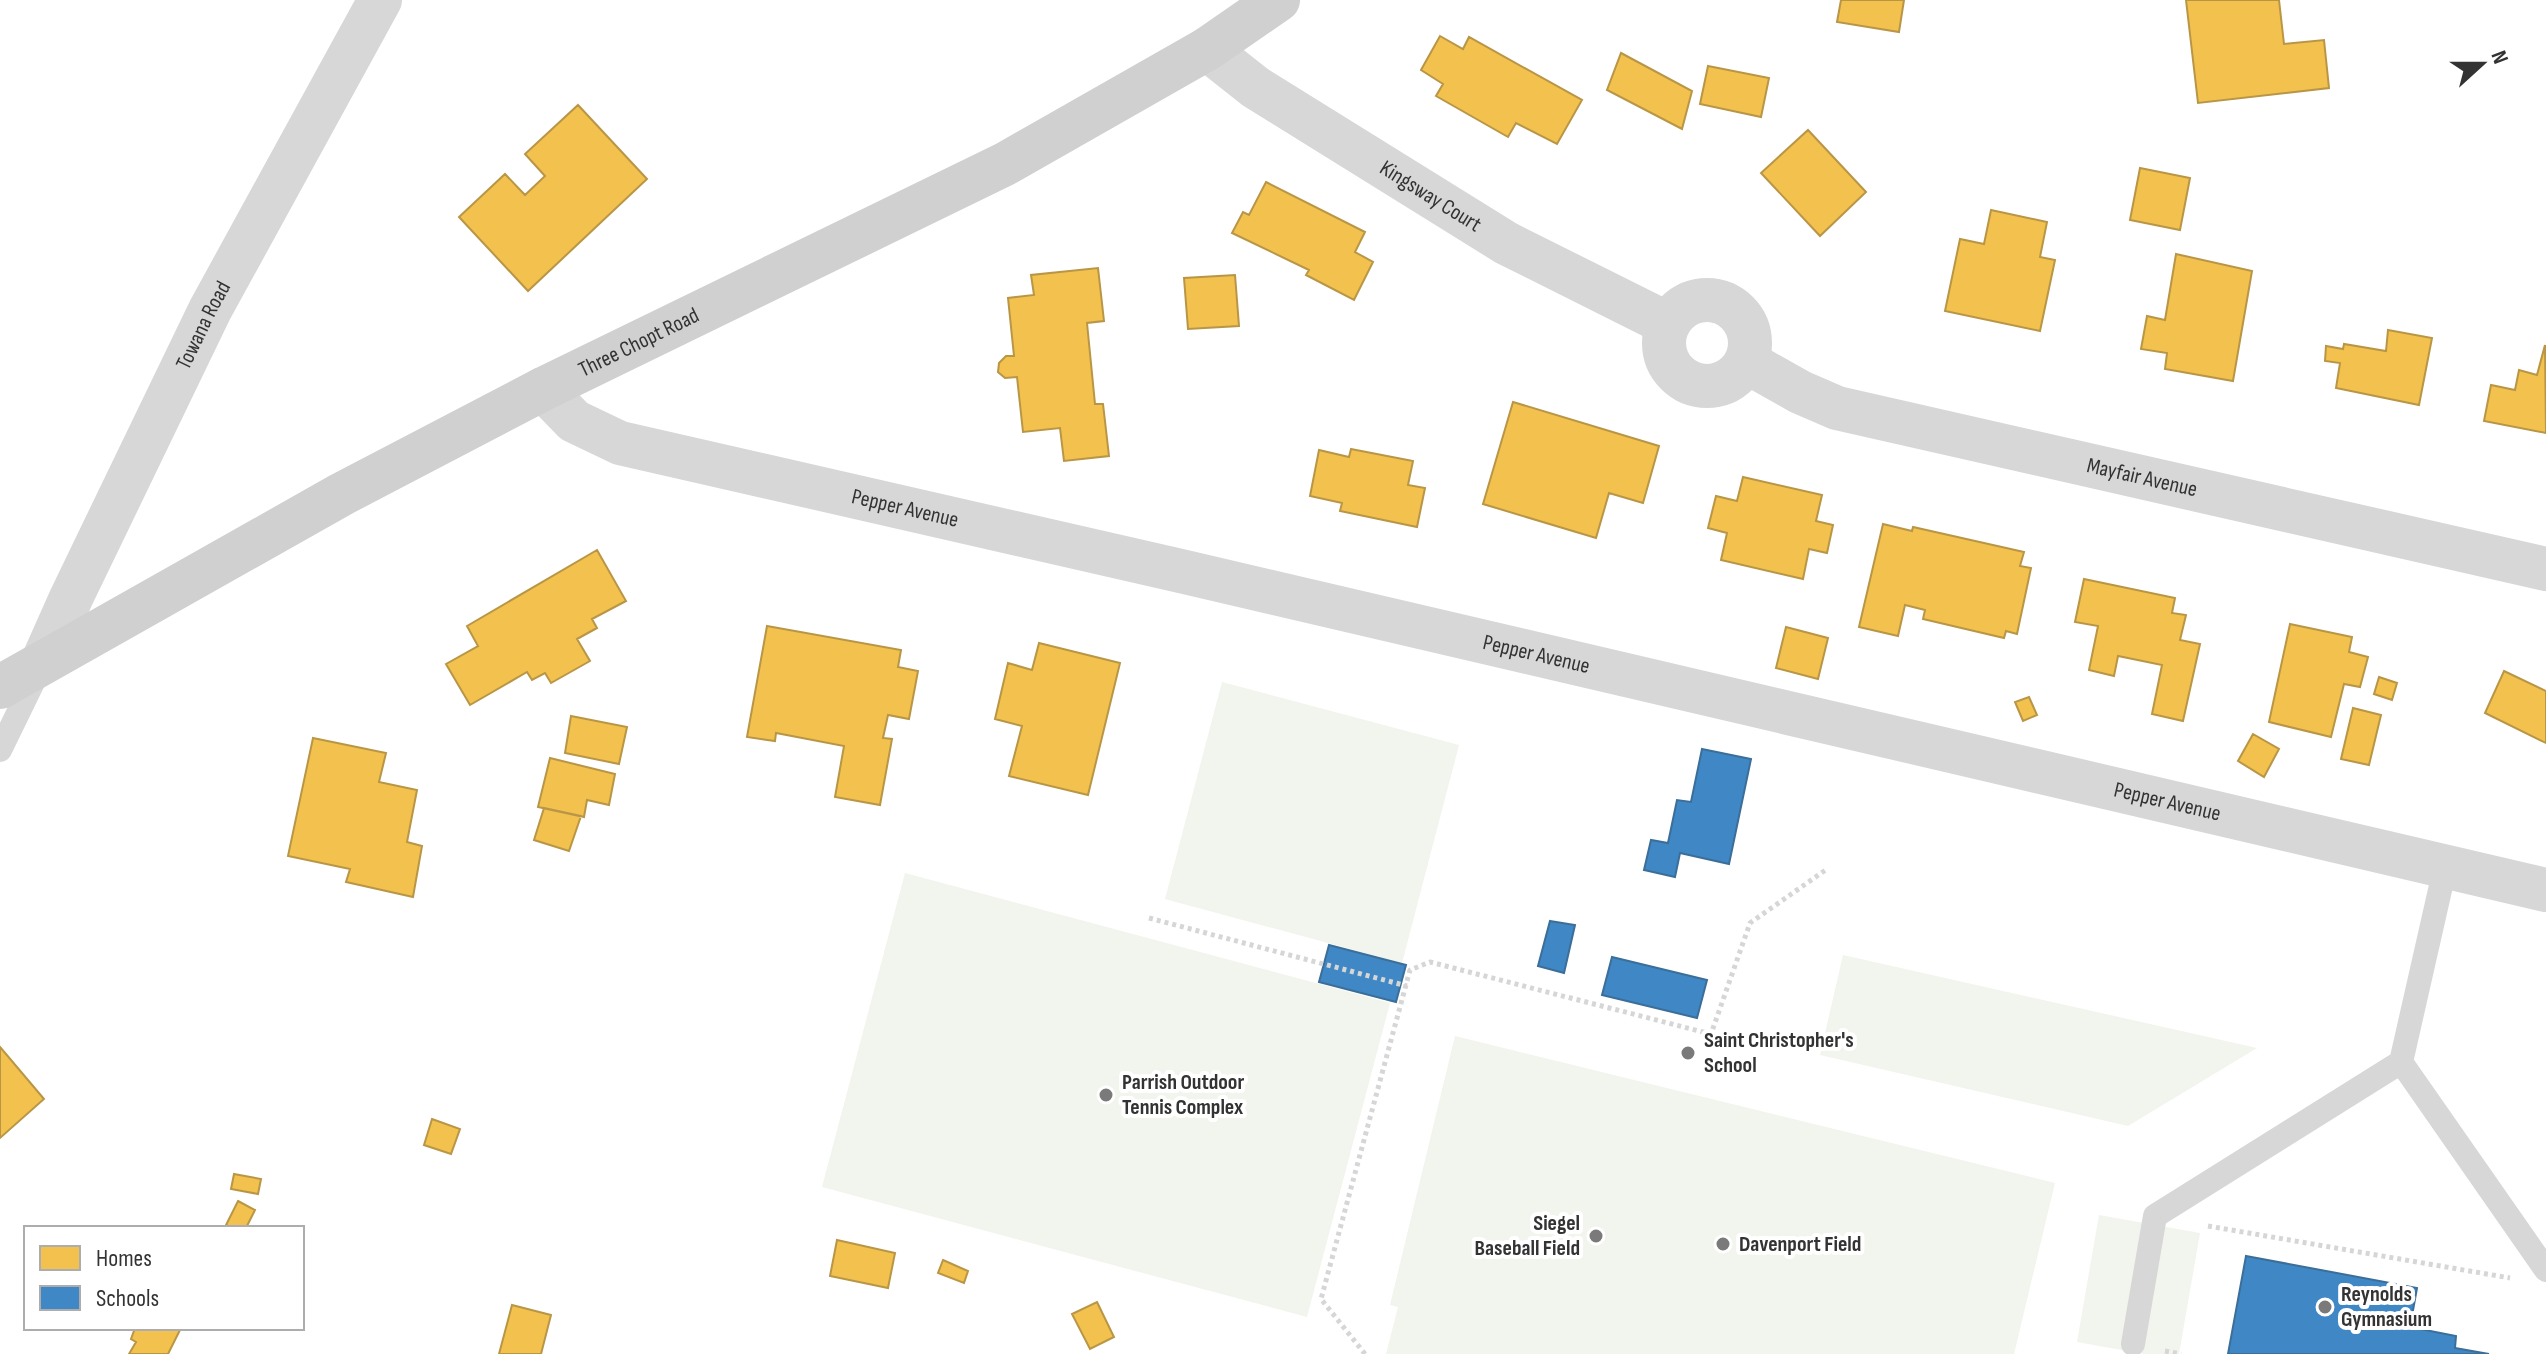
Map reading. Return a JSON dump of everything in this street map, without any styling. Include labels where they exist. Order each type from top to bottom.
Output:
[{"type":"main road","name":"Three Chopt Road","points":[[0,687],[342,494],[543,389],[1005,164],[1207,49],[1278,0]]},
{"type":"street","name":"Towana Road","points":[[43,661],[210,310],[380,0]]},
{"type":"street","name":"Kingsway Court","points":[[1207,49],[1255,87],[1506,243],[1668,324]]},
{"type":"street","points":[[1699,299],[1726,303],[1738,311],[1746,322],[1751,349],[1747,362],[1738,374],[1725,383],[1710,387],[1696,385],[1671,368],[1663,339],[1668,324],[1686,304],[1699,299]]},
{"type":"street","name":"Mayfair Avenue","points":[[1747,362],[1800,392],[1837,408],[2546,569]]},
{"type":"street","name":"Pepper Avenue","points":[[543,389],[574,421],[620,443],[1245,585],[2445,868],[2536,878]]},
{"type":"lane","points":[[0,750],[43,661]]},
{"type":"lane","points":[[2133,1344],[2155,1216],[2401,1062],[2445,868]]},
{"type":"lane","points":[[2401,1062],[2546,1270]]},
{"type":"path","points":[[1365,1354],[1321,1299],[1410,970],[1430,962],[1711,1034],[1750,923],[1827,869]]},
{"type":"path","points":[[1149,918],[1407,986]]},
{"type":"path","points":[[2155,1216],[2515,1279]]},
{"type":"shaded area","points":[[1222,682],[1459,745],[1402,963],[1165,899]]},
{"type":"shaded area","name":"Parrish Outdoor Tennis Complex","points":[[905,873],[1390,1003],[1307,1317],[822,1187]]},
{"type":"shaded area","points":[[1843,955],[2257,1048],[2128,1126],[1820,1055]]},
{"type":"shaded area","name":"Davenport Field","points":[[1455,1036],[2055,1183],[2014,1354],[1386,1354],[1398,1307],[1390,1305]]},
{"type":"shaded area","points":[[2099,1215],[2200,1233],[2179,1354],[2144,1354],[2077,1342]]},
{"type":"building: Homes","points":[[1841,0],[1904,0],[1899,32],[1837,22]]},
{"type":"building: Homes","points":[[2186,0],[2279,0],[2284,44],[2324,40],[2329,88],[2198,103]]},
{"type":"building: Homes","points":[[1440,36],[1463,49],[1469,37],[1582,100],[1557,144],[1516,123],[1508,137],[1436,96],[1443,84],[1421,70]]},
{"type":"building: Homes","points":[[1621,53],[1692,91],[1682,129],[1607,90]]},
{"type":"building: Homes","points":[[1708,66],[1769,78],[1761,117],[1700,104]]},
{"type":"building: Homes","points":[[578,105],[647,179],[528,291],[459,217],[505,174],[525,195],[545,176],[525,154]]},
{"type":"building: Homes","points":[[1808,130],[1866,192],[1820,236],[1761,173]]},
{"type":"building: Homes","points":[[2140,168],[2190,178],[2180,230],[2130,220]]},
{"type":"building: Homes","points":[[1266,182],[1365,232],[1355,252],[1373,262],[1354,300],[1306,275],[1309,270],[1232,233],[1243,212],[1249,215]]},
{"type":"building: Homes","points":[[1991,210],[2047,222],[2040,257],[2055,260],[2040,331],[1945,311],[1960,239],[1984,244]]},
{"type":"building: Homes","points":[[2176,254],[2252,271],[2233,381],[2165,369],[2167,353],[2141,349],[2147,316],[2165,320]]},
{"type":"building: Homes","points":[[1098,268],[1104,321],[1087,323],[1095,404],[1103,404],[1109,456],[1064,461],[1060,428],[1023,432],[1017,377],[1005,378],[998,372],[999,363],[1006,356],[1014,356],[1008,298],[1034,295],[1031,275]]},
{"type":"building: Homes","points":[[1235,275],[1239,326],[1188,329],[1184,278]]},
{"type":"building: Homes","points":[[2388,330],[2432,338],[2419,405],[2336,388],[2340,363],[2325,361],[2326,346],[2343,349],[2344,344],[2386,351]]},
{"type":"building: Homes","points":[[2545,345],[2546,433],[2484,421],[2491,385],[2515,390],[2519,370],[2537,375]]},
{"type":"building: Homes","points":[[1513,402],[1659,446],[1643,503],[1609,493],[1596,538],[1483,504]]},
{"type":"building: Homes","points":[[1351,449],[1413,461],[1408,485],[1425,488],[1417,527],[1340,511],[1342,503],[1310,496],[1319,450],[1349,457]]},
{"type":"building: Homes","points":[[1743,477],[1822,495],[1816,521],[1833,525],[1827,553],[1809,549],[1803,579],[1721,560],[1727,533],[1708,528],[1716,496],[1737,501]]},
{"type":"building: Homes","points":[[1883,524],[1912,531],[1913,527],[2024,552],[2020,566],[2031,568],[2017,634],[2006,631],[2004,638],[1923,619],[1925,610],[1905,605],[1898,636],[1859,627]]},
{"type":"building: Homes","points":[[597,550],[626,601],[592,619],[597,628],[577,639],[590,661],[551,683],[545,673],[532,680],[527,672],[470,705],[446,664],[478,646],[467,626]]},
{"type":"building: Homes","points":[[2084,579],[2175,598],[2172,613],[2186,615],[2180,640],[2200,644],[2183,721],[2152,714],[2162,665],[2118,656],[2114,676],[2089,670],[2098,626],[2075,622]]},
{"type":"building: Homes","points":[[2290,624],[2352,637],[2349,652],[2368,657],[2360,687],[2344,684],[2331,737],[2269,722]]},
{"type":"building: Homes","points":[[767,626],[901,650],[898,667],[918,671],[909,719],[888,715],[883,738],[892,739],[880,805],[835,797],[844,746],[776,733],[775,741],[747,737]]},
{"type":"building: Homes","points":[[1786,627],[1828,638],[1818,679],[1776,668]]},
{"type":"building: Homes","points":[[1039,643],[1120,663],[1088,795],[1009,776],[1022,726],[995,719],[1008,663],[1032,670]]},
{"type":"building: Homes","points":[[2504,671],[2546,691],[2546,743],[2485,713]]},
{"type":"building: Homes","points":[[2379,677],[2397,683],[2392,700],[2374,694]]},
{"type":"building: Homes","points":[[2029,697],[2037,715],[2023,721],[2015,702]]},
{"type":"building: Homes","points":[[2353,708],[2381,715],[2369,765],[2341,759]]},
{"type":"building: Homes","points":[[571,716],[627,727],[619,764],[565,753]]},
{"type":"building: Homes","points":[[2253,734],[2279,749],[2264,777],[2238,761]]},
{"type":"building: Homes","points":[[313,738],[386,753],[379,782],[417,790],[407,842],[422,846],[413,897],[346,882],[350,869],[288,856]]},
{"type":"building: Homes","points":[[550,758],[615,774],[609,805],[587,800],[584,817],[538,807]]},
{"type":"building: Homes","points":[[544,808],[581,816],[569,851],[534,840]]},
{"type":"building: Homes","points":[[0,1047],[44,1099],[0,1138]]},
{"type":"building: Homes","points":[[432,1119],[460,1129],[451,1154],[424,1145]]},
{"type":"building: Homes","points":[[234,1174],[261,1179],[258,1194],[231,1189]]},
{"type":"building: Homes","points":[[238,1201],[255,1210],[247,1226],[226,1225]]},
{"type":"building: Homes","points":[[837,1240],[895,1253],[888,1288],[830,1276]]},
{"type":"building: Homes","points":[[943,1260],[968,1271],[964,1283],[938,1273]]},
{"type":"building: Homes","points":[[1097,1302],[1114,1337],[1090,1349],[1072,1314]]},
{"type":"building: Homes","points":[[512,1305],[551,1315],[541,1354],[499,1354]]},
{"type":"building: Homes","points":[[134,1330],[180,1330],[168,1354],[129,1354],[136,1342],[131,1339]]},
{"type":"building: Schools","points":[[1702,749],[1751,759],[1729,864],[1680,853],[1675,877],[1644,870],[1651,840],[1668,843],[1677,800],[1691,802]]},
{"type":"building: Schools","points":[[1550,921],[1575,925],[1564,973],[1538,966]]},
{"type":"building: Schools","points":[[1329,945],[1406,965],[1396,1002],[1319,982]]},
{"type":"building: Schools","points":[[1612,957],[1707,980],[1697,1018],[1602,995]]},
{"type":"building: Schools","name":"Reynolds Gymnasium","points":[[2246,1256],[2417,1288],[2410,1327],[2456,1336],[2455,1348],[2489,1354],[2228,1354]]},
{"type":"place","name":"Saint Christopher's School","points":[[1688,1053]]},
{"type":"place","name":"Parrish Outdoor Tennis Complex","points":[[1106,1095]]},
{"type":"place","name":"Siegel Baseball Field","points":[[1596,1236]]},
{"type":"place","name":"Davenport Field","points":[[1723,1244]]},
{"type":"place","name":"Reynolds Gymnasium","points":[[2325,1307]]}]
